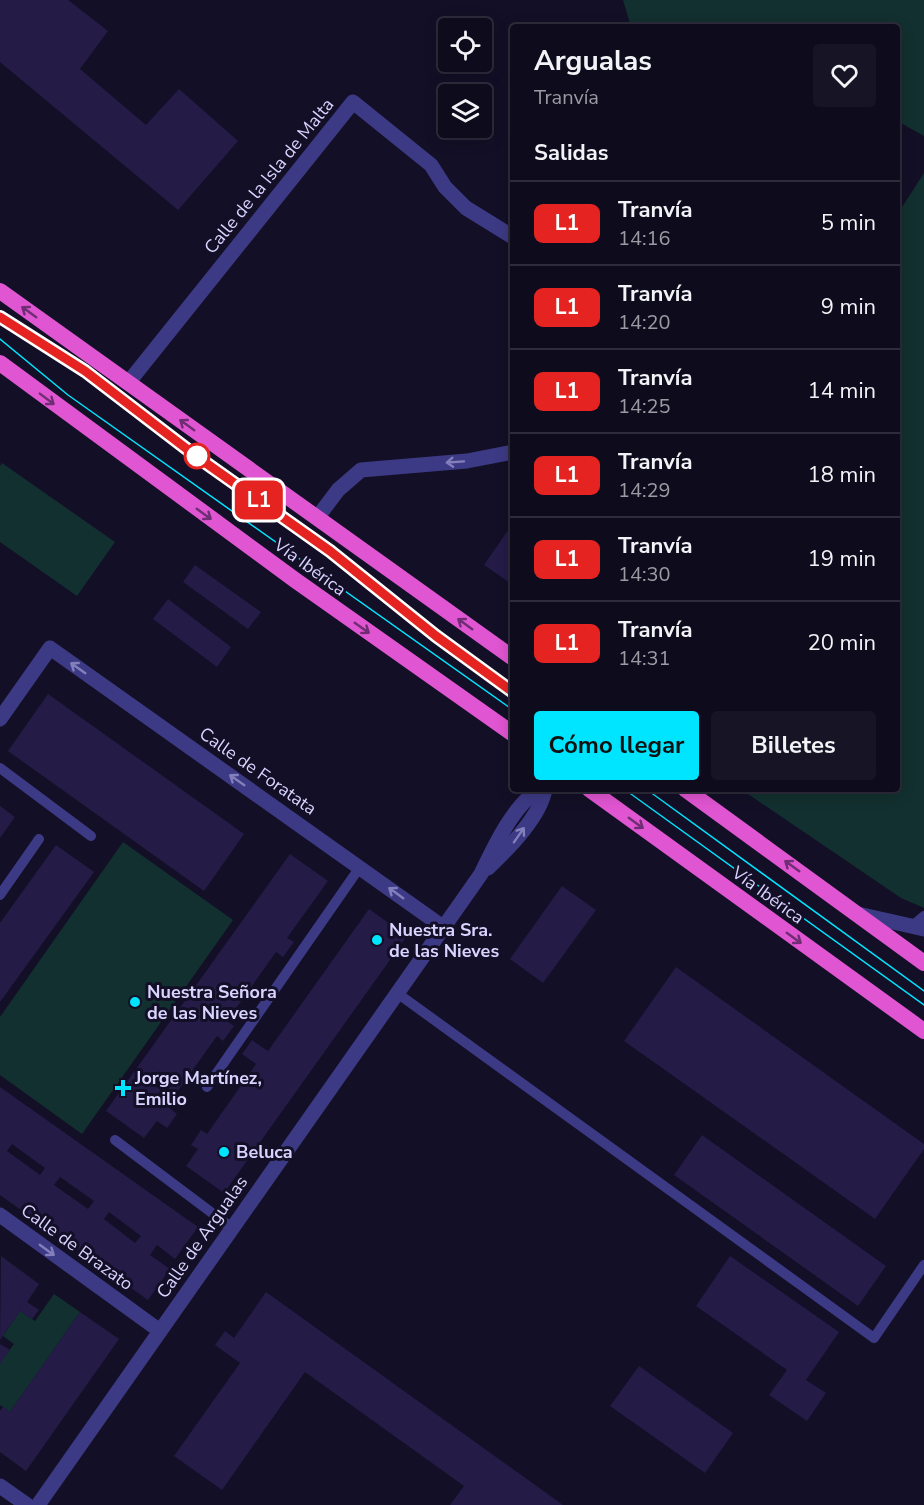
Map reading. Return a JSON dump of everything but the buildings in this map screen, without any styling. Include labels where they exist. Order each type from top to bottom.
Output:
[{"type":"highway","points":[[0,291],[510,656]]},
{"type":"highway","name":"Vía Ibérica","points":[[0,363],[295,580],[510,733]]},
{"type":"highway","name":"Vía Ibérica","points":[[593,792],[924,1031]]},
{"type":"highway","name":"Vía Ibérica","points":[[689,792],[924,963]]},
{"type":"street","name":"Calle de la Isla de Malta","points":[[128,383],[353,102],[431,165],[445,187],[466,208],[510,235]]},
{"type":"street","points":[[317,518],[338,490],[360,470],[467,461],[510,453]]},
{"type":"street","name":"Calle de Foratata","points":[[0,719],[50,648],[443,927]]},
{"type":"street","name":"Calle de Argualas","points":[[38,1505],[443,927],[481,874],[509,848],[543,800],[544,792]]},
{"type":"street","points":[[858,914],[920,923]]},
{"type":"street","name":"Calle de Brazato","points":[[0,1215],[160,1331]]},
{"type":"street","points":[[0,1486],[27,1505]]},
{"type":"lane","points":[[0,768],[91,836]]},
{"type":"lane","points":[[0,895],[39,839]]},
{"type":"lane","points":[[207,1087],[360,867]]},
{"type":"lane","points":[[397,993],[874,1338],[924,1265]]},
{"type":"lane","points":[[115,1140],[232,1228]]},
{"type":"green space","points":[[623,0],[924,0],[924,136],[900,123],[900,24],[630,24]]},
{"type":"green space","points":[[924,173],[924,908],[901,898],[745,792],[900,792],[900,210]]},
{"type":"green space","points":[[2,463],[115,542],[77,596],[0,542],[0,466]]},
{"type":"green space","points":[[123,842],[233,920],[82,1134],[0,1075],[0,1017]]},
{"type":"green space","points":[[54,1294],[80,1312],[10,1412],[0,1405],[0,1363],[14,1344],[3,1336],[20,1311],[35,1321]]},
{"type":"tram line","points":[[0,317],[85,371],[196,456],[330,551],[436,636],[510,690]]},
{"type":"tram line","name":"L1","points":[[0,317],[85,371],[196,456],[330,551],[436,636],[510,690]]},
{"type":"tram line","points":[[0,339],[68,395],[510,708]]},
{"type":"tram line","points":[[628,792],[924,1005]]},
{"type":"tram line","points":[[650,792],[924,991]]},
{"type":"place","name":"Nuestra Sra. de las Nieves","points":[[377,940]]},
{"type":"place","name":"Nuestra Señora de las Nieves","points":[[135,1002]]},
{"type":"place","name":"Jorge Martínez, Emilio","points":[[123,1088]]},
{"type":"place","name":"Beluca","points":[[224,1152]]}]
